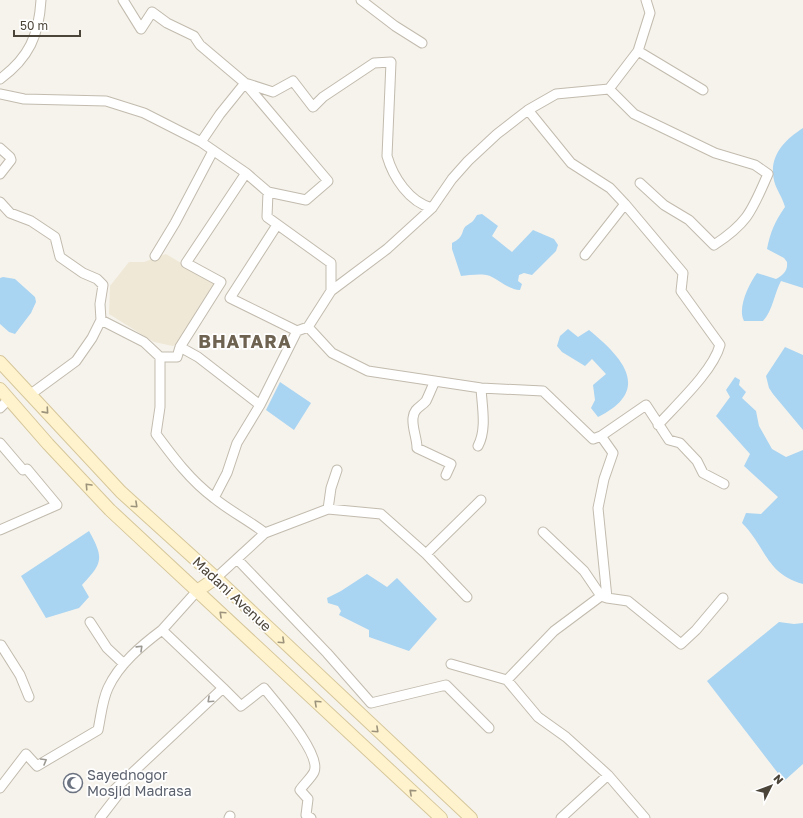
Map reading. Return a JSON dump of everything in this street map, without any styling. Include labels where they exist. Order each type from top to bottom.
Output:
[{"type":"main road","name":"Madani Avenue","points":[[0,362],[121,492],[216,578],[471,818]]},
{"type":"main road","name":"Madani Avenue","points":[[0,389],[48,444],[110,510],[441,818]]},
{"type":"main road","points":[[197,591],[216,578]]},
{"type":"street","points":[[0,79],[15,68],[31,45],[39,24],[41,0]]},
{"type":"street","points":[[0,94],[24,99],[106,101],[144,113],[201,142],[246,173],[268,192],[306,200],[328,181],[244,83],[206,50],[194,36],[167,23],[152,12],[141,30],[123,0]]},
{"type":"street","points":[[361,0],[394,26],[422,43]]},
{"type":"street","points":[[214,498],[227,473],[237,443],[260,405],[297,331],[308,327],[331,291],[387,249],[432,208],[452,179],[468,161],[497,134],[528,110],[556,94],[609,89],[638,51],[650,13],[646,0]]},
{"type":"street","points":[[638,51],[703,90]]},
{"type":"street","points":[[244,83],[273,92],[294,81],[313,107],[323,97],[374,63],[391,62],[387,143],[389,161],[401,185],[424,206],[432,208]]},
{"type":"street","points":[[201,142],[244,83]]},
{"type":"street","points":[[609,89],[634,114],[715,153],[755,165],[768,174],[752,212],[734,232],[714,245],[689,220],[664,205],[640,184]]},
{"type":"street","points":[[528,110],[571,163],[610,188],[683,273],[681,291],[720,345],[717,356],[708,369],[658,425]]},
{"type":"street","points":[[0,148],[10,157],[11,160],[10,164],[0,174]]},
{"type":"street","points":[[155,256],[175,223],[213,151]]},
{"type":"street","points":[[101,320],[144,342],[160,357],[177,357],[180,347],[221,282],[186,263],[246,173]]},
{"type":"street","points":[[268,192],[267,217],[331,263],[331,291]]},
{"type":"street","points":[[0,202],[10,213],[31,221],[55,238],[60,257],[83,273],[97,279],[103,285],[100,304],[101,320],[92,338],[76,361],[31,394]]},
{"type":"street","points":[[585,255],[625,204]]},
{"type":"street","points":[[278,224],[230,298],[297,331]]},
{"type":"street","points":[[308,327],[332,353],[368,371],[481,388],[543,391],[592,439],[601,436],[646,406],[669,440],[680,443],[697,461],[703,473],[724,484]]},
{"type":"street","points":[[180,347],[198,357],[260,405]]},
{"type":"street","points":[[160,357],[161,399],[156,434],[176,462],[194,481],[214,498],[247,519],[265,533]]},
{"type":"street","points":[[434,381],[425,401],[416,409],[413,416],[414,431],[417,448],[451,464],[446,475]]},
{"type":"street","points":[[478,446],[482,439],[483,425],[481,388]]},
{"type":"street","points":[[0,408],[9,399]]},
{"type":"street","points":[[601,436],[613,453],[604,479],[598,508],[604,597]]},
{"type":"street","points":[[0,442],[23,470],[27,469],[57,505],[0,530]]},
{"type":"street","points":[[328,509],[331,488],[337,470]]},
{"type":"street","points":[[426,554],[481,500]]},
{"type":"street","points":[[216,578],[265,533],[328,509],[381,514],[426,554],[467,597]]},
{"type":"street","points":[[543,532],[584,571],[604,597],[628,601],[681,644],[696,630],[723,598]]},
{"type":"street","points":[[237,559],[327,653],[371,703],[446,684],[489,728]]},
{"type":"street","points":[[0,788],[26,754],[36,766],[98,730],[108,687],[124,664],[143,644],[162,630],[197,591]]},
{"type":"street","points":[[507,680],[554,631],[604,597]]},
{"type":"street","points":[[90,622],[107,648],[124,664]]},
{"type":"street","points":[[162,630],[241,706],[264,688],[300,731],[314,761],[314,772],[300,790],[308,799],[306,815],[311,818]]},
{"type":"street","points":[[0,646],[2,644],[20,675],[29,697]]},
{"type":"street","points":[[451,664],[507,680],[538,717],[566,737],[608,775],[645,818]]},
{"type":"street","points":[[100,818],[117,796],[114,790],[223,688]]},
{"type":"street","points":[[561,818],[608,775]]},
{"type":"shaded area","points":[[166,254],[216,284],[178,343],[173,346],[154,342],[109,314],[110,286],[129,262],[144,262]]},
{"type":"water","points":[[803,128],[803,288],[781,281],[769,312],[763,321],[744,321],[742,316],[743,303],[751,283],[757,273],[776,279],[783,274],[787,268],[787,262],[784,258],[767,249],[773,227],[785,207],[775,184],[773,166],[778,151],[789,139]]},
{"type":"water","points":[[482,214],[498,226],[492,236],[512,252],[533,230],[554,239],[558,245],[556,251],[532,275],[524,273],[519,275],[518,281],[522,284],[520,290],[516,290],[487,275],[476,274],[461,276],[452,249],[452,243],[461,236],[464,228],[472,222],[477,215]]},
{"type":"water","points":[[0,278],[15,279],[35,297],[36,302],[31,313],[15,334],[9,332],[0,324]]},
{"type":"water","points":[[568,329],[578,337],[589,330],[612,351],[621,362],[626,374],[628,385],[624,396],[615,407],[598,417],[591,408],[595,400],[593,385],[606,374],[592,359],[585,366],[562,352],[557,346],[560,336]]},
{"type":"water","points":[[785,347],[803,355],[803,430],[773,394],[769,388],[766,376]]},
{"type":"water","points":[[735,377],[740,380],[739,385],[746,392],[742,398],[756,411],[759,426],[772,449],[786,457],[803,450],[803,584],[781,574],[774,567],[742,523],[746,513],[761,514],[778,497],[744,466],[750,454],[716,416],[730,397],[726,390]]},
{"type":"water","points":[[280,382],[311,403],[294,430],[266,410]]},
{"type":"water","points":[[89,531],[97,548],[99,560],[94,571],[82,585],[89,597],[79,608],[46,618],[21,576]]},
{"type":"water","points":[[367,574],[387,587],[397,578],[437,619],[409,651],[369,637],[369,630],[339,615],[341,611],[338,606],[328,603],[327,598],[341,591]]},
{"type":"water","points":[[779,622],[794,624],[803,623],[803,764],[784,781],[707,681]]},
{"type":"place","name":"Sayednogor Mosjid Madrasa","points":[[73,783]]},
{"type":"district","name":"BHATARA","points":[[245,342]]}]
